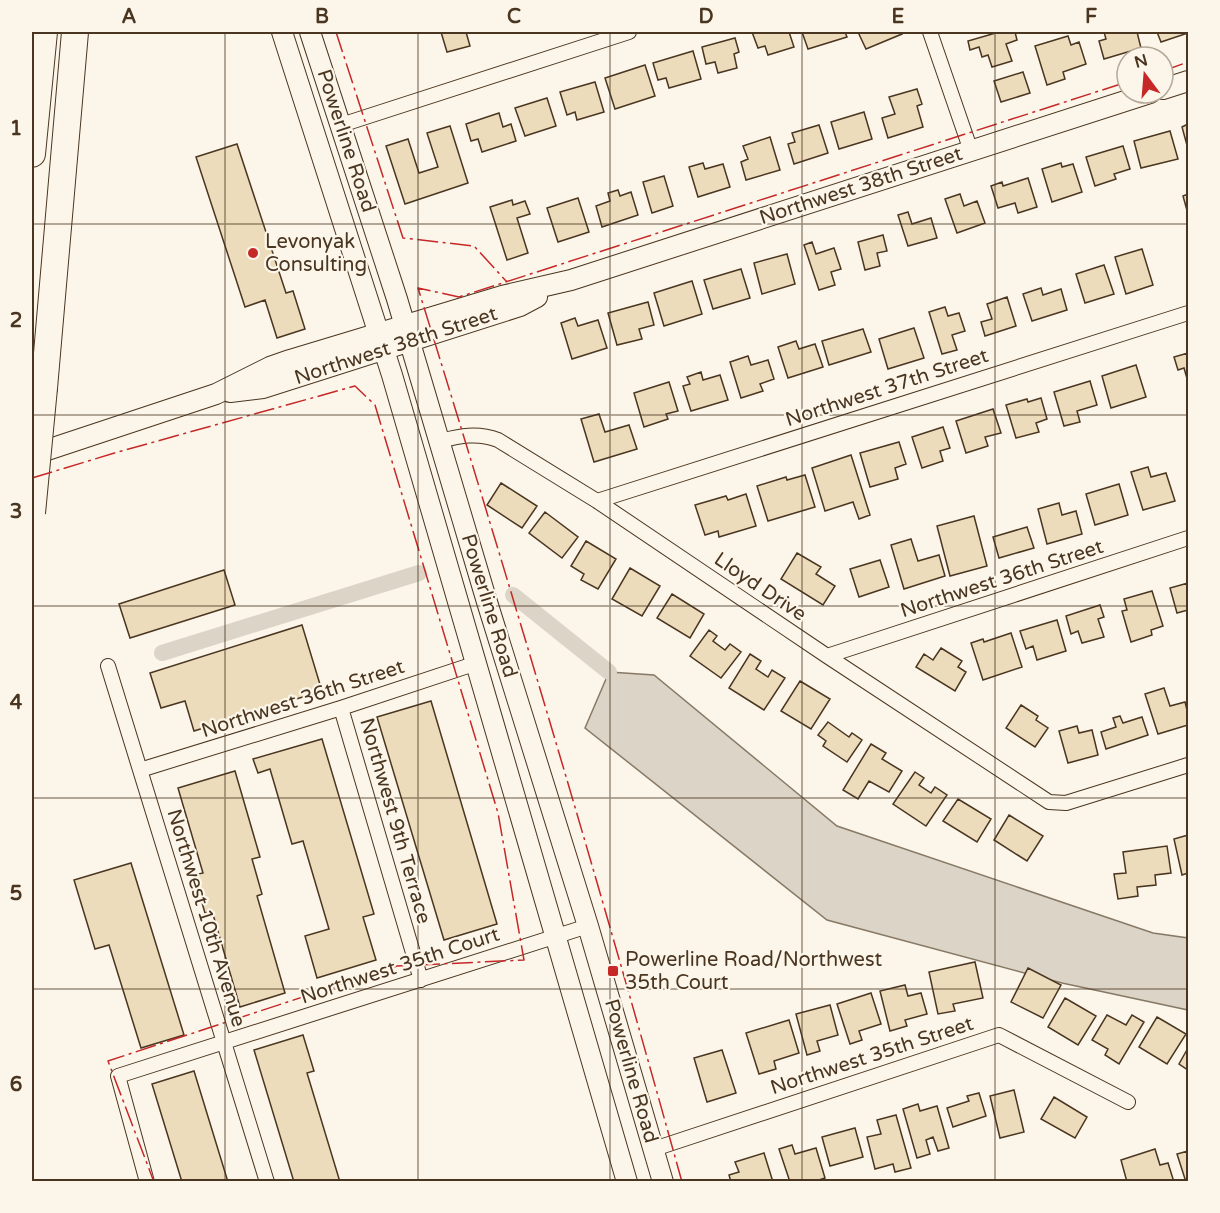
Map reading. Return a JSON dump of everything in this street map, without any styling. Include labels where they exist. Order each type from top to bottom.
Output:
[{"type":"highway","points":[[32,154],[44,32]]},
{"type":"highway","points":[[32,513],[75,32]]},
{"type":"main road","name":"Powerline Road","points":[[282,32],[381,342],[477,663],[554,936],[627,1182]]},
{"type":"main road","name":"Powerline Road","points":[[310,32],[408,334],[588,926],[663,1182]]},
{"type":"main road","name":"Northwest 38th Street","points":[[32,455],[216,394],[279,364],[381,342],[520,306],[571,280],[1115,104]]},
{"type":"street","points":[[341,125],[630,32]]},
{"type":"street","points":[[930,32],[971,151]]},
{"type":"street","name":"Northwest 37th Street","points":[[597,501],[1188,313]]},
{"type":"street","name":"Lloyd Drive","points":[[439,441],[468,435],[498,440],[597,501],[1049,802],[1066,803],[1188,765]]},
{"type":"street","name":"Northwest 36th Street","points":[[827,656],[1188,538]]},
{"type":"street","name":"Northwest 36th Street","points":[[140,770],[477,663]]},
{"type":"street","name":"Northwest 10th Avenue","points":[[108,666],[267,1182]]},
{"type":"street","name":"Northwest 9th Terrace","points":[[341,708],[421,980]]},
{"type":"street","name":"Northwest 35th Court","points":[[147,1182],[118,1076],[588,926]]},
{"type":"street","name":"Northwest 35th Street","points":[[654,1149],[999,1035],[1128,1102]]},
{"type":"shaded area","points":[[609,672],[654,675],[837,826],[1153,933],[1188,938],[1188,1010],[1062,983],[827,920],[585,728]]},
{"type":"building","points":[[441,32],[466,32],[470,46],[447,52]]},
{"type":"building","points":[[752,32],[789,32],[794,47],[768,55],[765,46],[758,48]]},
{"type":"building","points":[[802,32],[845,32],[847,37],[808,49]]},
{"type":"building","points":[[858,32],[901,32],[902,34],[866,49]]},
{"type":"building","points":[[999,32],[1015,32],[1017,40],[1006,44],[1012,61],[992,67],[988,55],[982,57],[979,47],[970,50],[968,41]]},
{"type":"building","points":[[1104,32],[1137,32],[1140,45],[1115,45],[1115,56],[1104,59],[1099,41],[1106,39]]},
{"type":"building","points":[[1157,32],[1188,32],[1188,33],[1161,42]]},
{"type":"building","points":[[1068,36],[1071,45],[1079,42],[1086,64],[1063,72],[1065,79],[1047,85],[1035,46]]},
{"type":"building","points":[[735,38],[739,52],[734,54],[737,68],[718,73],[715,62],[706,64],[702,47]]},
{"type":"building","points":[[693,51],[701,79],[669,88],[666,78],[658,80],[653,63]]},
{"type":"building","points":[[645,65],[655,96],[615,109],[605,78]]},
{"type":"building","points":[[1023,72],[1030,93],[1001,102],[994,81]]},
{"type":"building","points":[[595,82],[604,112],[577,120],[575,112],[567,115],[560,92]]},
{"type":"building","points":[[917,89],[922,104],[917,106],[923,127],[888,138],[882,118],[895,114],[889,97]]},
{"type":"building","points":[[547,98],[556,126],[525,136],[515,108]]},
{"type":"building","points":[[864,112],[872,139],[839,149],[831,122]]},
{"type":"building","points":[[499,113],[503,127],[511,124],[516,141],[482,152],[478,139],[471,141],[466,124]]},
{"type":"building","points":[[1188,124],[1188,149],[1182,127]]},
{"type":"building","points":[[819,125],[828,153],[794,164],[788,144],[795,142],[792,133]]},
{"type":"building","points":[[450,126],[468,183],[405,204],[386,146],[408,139],[419,173],[438,167],[427,133]]},
{"type":"building","points":[[1170,131],[1178,159],[1141,168],[1134,141]]},
{"type":"building","points":[[770,137],[780,170],[746,180],[741,162],[748,159],[743,146]]},
{"type":"building","points":[[237,144],[286,293],[293,291],[305,329],[277,338],[265,300],[245,307],[196,157]]},
{"type":"building","points":[[1123,146],[1130,169],[1114,174],[1116,179],[1095,186],[1086,157]]},
{"type":"building","points":[[703,163],[705,169],[723,164],[730,187],[698,197],[689,167]]},
{"type":"building","points":[[1061,163],[1062,167],[1073,164],[1082,192],[1052,202],[1042,169]]},
{"type":"building","points":[[664,176],[673,206],[652,213],[643,182]]},
{"type":"building","points":[[1028,178],[1037,207],[1018,213],[1015,203],[998,208],[991,186],[1002,182],[1003,186]]},
{"type":"building","points":[[618,190],[620,196],[631,192],[638,215],[602,227],[596,206],[610,201],[608,193]]},
{"type":"building","points":[[960,194],[964,206],[977,201],[985,223],[957,233],[945,199]]},
{"type":"building","points":[[1188,194],[1188,214],[1183,196]]},
{"type":"building","points":[[578,198],[589,232],[558,242],[547,208]]},
{"type":"building","points":[[512,200],[513,205],[525,201],[530,214],[517,218],[528,253],[507,260],[490,207]]},
{"type":"building","points":[[908,212],[912,224],[931,218],[937,238],[908,246],[898,215]]},
{"type":"building","points":[[883,235],[887,251],[877,253],[880,266],[865,270],[858,242]]},
{"type":"building","points":[[812,242],[816,254],[834,248],[841,269],[831,272],[835,285],[819,290],[804,245]]},
{"type":"building","points":[[1142,249],[1153,285],[1126,294],[1115,257]]},
{"type":"building","points":[[787,254],[795,284],[762,294],[754,263]]},
{"type":"building","points":[[1104,265],[1114,294],[1085,303],[1076,274]]},
{"type":"building","points":[[741,269],[750,298],[713,309],[704,280]]},
{"type":"building","points":[[692,281],[702,314],[664,326],[654,293]]},
{"type":"building","points":[[1041,288],[1043,295],[1061,289],[1067,310],[1032,321],[1023,294]]},
{"type":"building","points":[[1007,297],[1016,326],[985,336],[981,322],[992,319],[987,304]]},
{"type":"building","points":[[648,302],[654,325],[639,329],[642,339],[617,345],[608,313]]},
{"type":"building","points":[[945,307],[948,316],[959,313],[965,331],[952,335],[957,350],[942,354],[929,312]]},
{"type":"building","points":[[575,318],[578,326],[598,320],[607,348],[572,359],[561,323]]},
{"type":"building","points":[[914,328],[924,358],[888,369],[879,339]]},
{"type":"building","points":[[863,329],[871,352],[829,365],[822,341]]},
{"type":"building","points":[[796,341],[799,349],[815,344],[823,367],[788,378],[778,347]]},
{"type":"building","points":[[1188,353],[1188,382],[1184,368],[1178,370],[1174,357]]},
{"type":"building","points":[[748,356],[751,365],[768,360],[774,379],[760,384],[763,391],[741,398],[730,362]]},
{"type":"building","points":[[1136,365],[1146,397],[1111,408],[1102,376]]},
{"type":"building","points":[[701,372],[703,380],[720,375],[728,400],[691,411],[683,386],[690,384],[687,377]]},
{"type":"building","points":[[1090,381],[1097,405],[1077,411],[1080,422],[1064,426],[1054,392]]},
{"type":"building","points":[[669,382],[678,411],[666,414],[668,419],[644,427],[634,393]]},
{"type":"building","points":[[1041,398],[1047,419],[1036,423],[1039,432],[1016,438],[1006,405]]},
{"type":"building","points":[[993,409],[1001,433],[985,437],[988,446],[966,453],[956,421]]},
{"type":"building","points":[[599,414],[605,432],[629,425],[637,449],[594,462],[581,419]]},
{"type":"building","points":[[943,427],[950,448],[940,451],[943,461],[922,468],[912,437]]},
{"type":"building","points":[[899,442],[906,464],[895,468],[898,479],[870,487],[860,453]]},
{"type":"building","points":[[851,455],[870,515],[859,519],[853,502],[825,511],[812,468]]},
{"type":"building","points":[[1148,467],[1151,477],[1166,473],[1175,501],[1143,510],[1131,472]]},
{"type":"building","points":[[805,475],[815,507],[768,521],[757,486],[786,477],[787,480]]},
{"type":"building","points":[[501,483],[537,506],[522,528],[487,505]]},
{"type":"building","points":[[1119,484],[1128,515],[1095,525],[1086,494]]},
{"type":"building","points":[[746,494],[756,526],[719,537],[718,531],[705,535],[695,505],[726,496],[728,500]]},
{"type":"building","points":[[1059,503],[1062,515],[1076,511],[1082,534],[1047,544],[1038,509]]},
{"type":"building","points":[[545,512],[578,537],[562,558],[529,533]]},
{"type":"building","points":[[974,516],[987,566],[950,576],[937,526]]},
{"type":"building","points":[[1027,527],[1034,548],[999,558],[993,537]]},
{"type":"building","points":[[911,539],[918,561],[939,555],[945,576],[904,589],[891,545]]},
{"type":"building","points":[[586,541],[616,559],[598,589],[581,580],[584,574],[571,566]]},
{"type":"building","points":[[797,553],[821,567],[816,574],[835,586],[823,605],[781,579]]},
{"type":"building","points":[[880,560],[889,587],[859,597],[850,569]]},
{"type":"building","points":[[630,568],[660,586],[642,616],[612,599]]},
{"type":"building","points":[[224,570],[235,605],[130,638],[119,604]]},
{"type":"building","points":[[1188,583],[1188,610],[1177,613],[1170,588]]},
{"type":"building","points":[[1152,591],[1163,626],[1151,630],[1152,635],[1131,642],[1122,611],[1127,610],[1124,599]]},
{"type":"building","points":[[672,594],[704,614],[690,638],[657,618]]},
{"type":"building","points":[[1100,605],[1104,617],[1098,619],[1104,637],[1082,643],[1078,631],[1071,634],[1066,616]]},
{"type":"building","points":[[1057,620],[1066,651],[1037,660],[1033,646],[1026,649],[1020,631]]},
{"type":"building","points":[[302,625],[322,691],[194,731],[185,701],[161,708],[150,673]]},
{"type":"building","points":[[709,630],[717,636],[713,641],[725,650],[730,644],[741,652],[721,678],[690,656]]},
{"type":"building","points":[[1011,633],[1022,667],[983,680],[971,643],[983,639],[984,642]]},
{"type":"building","points":[[941,648],[962,661],[958,667],[966,672],[955,691],[916,667],[924,654],[933,660]]},
{"type":"building","points":[[750,654],[761,661],[756,669],[768,677],[772,670],[785,678],[764,710],[729,688]]},
{"type":"building","points":[[800,681],[830,699],[811,729],[781,711]]},
{"type":"building","points":[[1164,688],[1170,706],[1185,702],[1188,725],[1158,734],[1145,694]]},
{"type":"building","points":[[431,701],[497,924],[444,940],[377,717]]},
{"type":"building","points":[[1021,705],[1038,716],[1036,720],[1048,728],[1035,747],[1006,728]]},
{"type":"building","points":[[1120,716],[1123,723],[1142,717],[1148,735],[1106,749],[1101,732],[1116,727],[1113,718]]},
{"type":"building","points":[[828,722],[849,737],[852,733],[862,740],[847,762],[823,746],[826,741],[818,735]]},
{"type":"building","points":[[1077,726],[1079,733],[1092,730],[1098,755],[1068,763],[1059,731]]},
{"type":"building","points":[[322,739],[374,914],[363,917],[376,960],[317,978],[305,936],[329,929],[303,841],[292,844],[270,769],[258,773],[253,759]]},
{"type":"building","points":[[871,744],[886,753],[882,759],[902,771],[889,792],[869,781],[858,799],[843,790]]},
{"type":"building","points":[[235,771],[260,857],[252,859],[262,894],[257,896],[285,993],[240,1007],[212,911],[205,913],[194,875],[203,873],[178,788]]},
{"type":"building","points":[[915,772],[924,778],[919,785],[931,793],[935,787],[947,795],[926,826],[893,804]]},
{"type":"building","points":[[958,799],[991,819],[977,842],[943,821]]},
{"type":"building","points":[[1009,815],[1043,836],[1027,861],[994,840]]},
{"type":"building","points":[[1188,835],[1188,873],[1182,875],[1174,839]]},
{"type":"building","points":[[1167,846],[1171,873],[1155,875],[1156,885],[1137,887],[1138,896],[1118,899],[1114,874],[1126,873],[1123,852]]},
{"type":"building","points":[[131,863],[184,1035],[141,1048],[109,945],[95,949],[74,880]]},
{"type":"building","points":[[975,962],[983,998],[953,1004],[955,1011],[938,1014],[929,972]]},
{"type":"building","points":[[1028,968],[1061,985],[1043,1018],[1011,1002]]},
{"type":"building","points":[[905,985],[908,996],[921,993],[927,1014],[905,1020],[907,1026],[890,1031],[880,991]]},
{"type":"building","points":[[871,993],[881,1024],[859,1031],[862,1040],[850,1044],[837,1004]]},
{"type":"building","points":[[1065,998],[1096,1016],[1078,1045],[1048,1027]]},
{"type":"building","points":[[830,1005],[838,1035],[817,1041],[820,1051],[807,1055],[796,1014]]},
{"type":"building","points":[[1107,1015],[1126,1025],[1132,1015],[1144,1022],[1119,1064],[1105,1055],[1108,1049],[1092,1040]]},
{"type":"building","points":[[1157,1017],[1186,1034],[1167,1064],[1139,1047]]},
{"type":"building","points":[[789,1020],[799,1053],[774,1061],[776,1069],[759,1074],[746,1033]]},
{"type":"building","points":[[303,1035],[314,1071],[307,1073],[340,1182],[294,1182],[254,1050]]},
{"type":"building","points":[[1188,1048],[1188,1070],[1179,1064]]},
{"type":"building","points":[[722,1050],[736,1093],[707,1102],[694,1058]]},
{"type":"building","points":[[194,1071],[228,1182],[182,1182],[152,1084]]},
{"type":"building","points":[[1014,1090],[1024,1132],[1000,1138],[990,1096]]},
{"type":"building","points":[[979,1093],[986,1116],[953,1127],[947,1108],[969,1101],[967,1096]]},
{"type":"building","points":[[1054,1097],[1087,1117],[1075,1138],[1041,1119]]},
{"type":"building","points":[[918,1104],[920,1111],[937,1106],[949,1148],[938,1151],[933,1137],[926,1140],[930,1154],[917,1158],[903,1109]]},
{"type":"building","points":[[896,1115],[911,1168],[895,1172],[893,1164],[875,1169],[867,1137],[881,1134],[877,1120]]},
{"type":"building","points":[[855,1128],[863,1157],[830,1166],[822,1137]]},
{"type":"building","points":[[792,1145],[795,1154],[816,1148],[825,1178],[813,1182],[790,1182],[779,1149]]},
{"type":"building","points":[[1155,1149],[1160,1165],[1168,1163],[1174,1182],[1127,1182],[1121,1160]]},
{"type":"building","points":[[1188,1151],[1188,1182],[1186,1182],[1177,1154]]},
{"type":"building","points":[[764,1153],[773,1182],[731,1182],[729,1175],[739,1172],[735,1162]]},
{"type":"waterway","points":[[162,653],[419,573]]},
{"type":"waterway","points":[[513,595],[609,672]]},
{"type":"power","points":[[336,32],[403,238],[474,246],[507,282]]},
{"type":"power","points":[[1175,67],[1188,62]]},
{"type":"power","points":[[682,1182],[553,734],[418,288],[459,297],[1115,86]]},
{"type":"power","points":[[32,478],[355,386],[375,405],[498,813],[524,960],[397,966],[108,1061],[154,1182]]},
{"type":"place","name":"Levonyak Consulting","points":[[253,253]]},
{"type":"place","name":"Powerline Road/Northwest 35th Court","points":[[613,971]]}]
